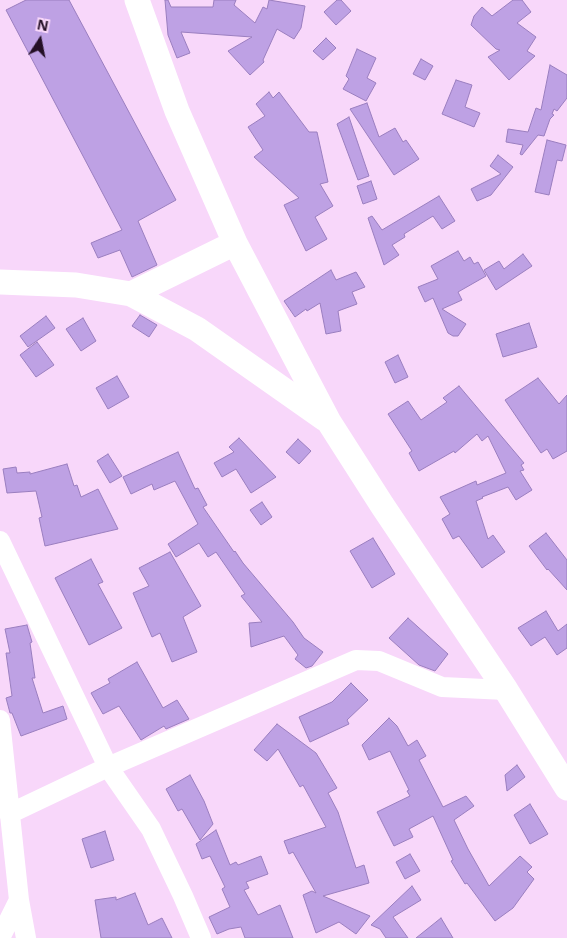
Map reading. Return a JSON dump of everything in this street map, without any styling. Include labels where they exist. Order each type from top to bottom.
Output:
[{"type":"street","points":[[137,0],[177,111],[235,243],[330,422],[382,505],[506,690],[567,788]]},
{"type":"street","points":[[132,294],[235,243]]},
{"type":"street","points":[[0,282],[76,285],[132,294],[197,328],[330,422]]},
{"type":"street","points":[[0,541],[108,767],[151,829],[183,896],[200,938]]},
{"type":"street","points":[[9,814],[108,767],[356,660],[379,660],[442,687],[506,690]]},
{"type":"street","points":[[0,720],[19,900],[26,938]]},
{"type":"street","points":[[0,938],[19,900]]},
{"type":"building","points":[[26,0],[69,0],[176,200],[138,221],[157,265],[132,277],[120,250],[98,258],[91,243],[122,230],[6,10]]},
{"type":"building","points":[[165,0],[168,0],[171,7],[213,7],[214,0],[236,0],[234,5],[255,23],[263,7],[267,9],[269,0],[305,6],[301,28],[294,39],[277,29],[263,60],[264,62],[250,75],[228,51],[252,37],[181,32],[190,53],[177,58],[168,35]]},
{"type":"building","points":[[337,0],[341,0],[351,11],[336,25],[324,12]]},
{"type":"building","points":[[513,0],[522,0],[531,12],[517,23],[536,37],[527,51],[535,56],[509,80],[488,57],[500,50],[496,49],[471,25],[474,16],[482,7],[492,16]]},
{"type":"building","points":[[326,38],[336,48],[323,60],[313,51]]},
{"type":"building","points":[[357,49],[376,58],[367,78],[376,83],[366,101],[343,89],[349,79],[346,76]]},
{"type":"building","points":[[421,59],[433,66],[425,80],[413,74]]},
{"type":"building","points":[[550,65],[567,75],[567,98],[557,111],[554,109],[552,114],[554,115],[550,119],[544,136],[538,135],[522,155],[520,154],[523,145],[506,142],[508,129],[528,132],[536,108],[541,110]]},
{"type":"building","points":[[456,80],[472,85],[465,107],[480,113],[474,127],[442,114]]},
{"type":"building","points":[[269,92],[273,98],[279,92],[309,132],[317,132],[328,182],[320,184],[333,206],[315,217],[327,239],[306,251],[284,205],[299,198],[254,157],[263,150],[248,127],[265,116],[256,104]]},
{"type":"building","points":[[367,103],[379,137],[395,128],[403,142],[406,140],[419,159],[394,175],[350,109]]},
{"type":"building","points":[[349,117],[369,176],[358,180],[337,124]]},
{"type":"building","points":[[547,140],[566,145],[562,161],[557,160],[549,195],[535,192]]},
{"type":"building","points":[[498,155],[513,167],[491,195],[477,201],[471,189],[501,174],[490,166]]},
{"type":"building","points":[[371,181],[377,199],[363,204],[357,186]]},
{"type":"building","points":[[439,196],[455,221],[442,229],[433,216],[404,234],[405,237],[392,245],[399,255],[384,265],[368,218],[372,216],[382,230]]},
{"type":"building","points":[[458,251],[464,261],[470,257],[474,264],[478,262],[486,276],[458,292],[462,300],[442,309],[466,324],[458,336],[453,336],[448,333],[433,298],[425,302],[418,287],[438,279],[431,266]]},
{"type":"building","points":[[523,254],[532,266],[496,290],[484,270],[499,261],[504,269]]},
{"type":"building","points":[[331,270],[336,280],[356,272],[365,287],[352,292],[357,304],[338,311],[341,331],[326,334],[320,303],[307,311],[306,309],[295,317],[284,301]]},
{"type":"building","points":[[140,315],[157,325],[149,337],[132,326]]},
{"type":"building","points":[[46,316],[55,328],[28,347],[20,336]]},
{"type":"building","points":[[83,318],[96,341],[81,351],[66,329]]},
{"type":"building","points":[[529,323],[537,347],[503,357],[496,334]]},
{"type":"building","points":[[37,342],[54,365],[36,377],[20,355]]},
{"type":"building","points":[[398,355],[408,377],[395,383],[385,362]]},
{"type":"building","points":[[117,376],[129,397],[108,409],[96,388]]},
{"type":"building","points":[[538,378],[559,404],[567,395],[567,451],[553,459],[547,449],[541,453],[505,400]]},
{"type":"building","points":[[459,386],[524,463],[521,465],[524,470],[520,471],[532,490],[516,500],[508,487],[476,501],[488,539],[493,535],[505,552],[482,568],[459,536],[453,539],[442,519],[450,514],[440,497],[476,481],[477,485],[506,473],[488,436],[482,441],[477,434],[455,453],[454,451],[419,471],[409,453],[412,451],[388,414],[408,401],[421,420],[447,402],[443,398]]},
{"type":"building","points":[[239,438],[276,477],[251,493],[236,469],[222,477],[214,463],[234,452],[229,447]]},
{"type":"building","points":[[298,439],[311,451],[299,464],[286,452]]},
{"type":"building","points":[[178,452],[195,489],[198,488],[207,505],[203,507],[234,552],[293,622],[304,638],[323,652],[312,666],[306,668],[295,659],[298,655],[284,636],[251,647],[249,623],[262,622],[241,596],[245,594],[216,552],[208,557],[199,543],[176,557],[168,544],[198,524],[175,481],[154,490],[152,484],[131,494],[123,477]]},
{"type":"building","points":[[108,454],[122,476],[110,483],[97,461]]},
{"type":"building","points":[[67,464],[74,486],[77,485],[81,497],[98,489],[118,529],[45,546],[39,518],[42,517],[36,491],[7,493],[3,469],[16,467],[17,473],[30,472],[30,474]]},
{"type":"building","points":[[262,502],[272,517],[261,525],[250,510]]},
{"type":"building","points":[[546,533],[567,560],[567,590],[547,570],[529,546]]},
{"type":"building","points":[[373,538],[395,574],[372,588],[350,551]]},
{"type":"building","points":[[170,552],[201,606],[183,617],[197,652],[172,662],[160,633],[152,637],[133,593],[149,586],[139,568]]},
{"type":"building","points":[[91,559],[103,582],[98,584],[122,628],[89,645],[55,578]]},
{"type":"building","points":[[546,611],[558,631],[567,624],[567,648],[557,655],[545,637],[531,646],[518,628]]},
{"type":"building","points":[[408,618],[448,654],[435,671],[419,665],[389,638]]},
{"type":"building","points":[[27,625],[32,642],[30,643],[35,678],[32,678],[43,713],[63,706],[67,719],[21,736],[12,713],[10,713],[6,698],[12,696],[6,653],[10,653],[5,629]]},
{"type":"building","points":[[137,662],[163,708],[177,700],[189,719],[166,729],[164,726],[141,740],[119,706],[103,714],[91,693],[110,683],[108,679]]},
{"type":"building","points":[[351,683],[368,700],[347,720],[349,724],[310,742],[299,717],[332,702]]},
{"type":"building","points":[[389,718],[397,726],[408,746],[417,740],[426,756],[419,760],[443,807],[466,796],[474,806],[454,820],[489,886],[520,856],[532,867],[527,872],[534,879],[513,908],[495,921],[467,883],[465,884],[451,861],[453,860],[433,816],[409,829],[413,837],[394,846],[377,812],[410,796],[407,791],[409,790],[390,751],[369,760],[362,745]]},
{"type":"building","points":[[277,724],[316,753],[337,788],[328,793],[338,812],[356,868],[364,865],[369,883],[323,896],[370,916],[356,934],[339,922],[316,933],[303,895],[312,891],[316,893],[293,852],[289,854],[284,841],[326,827],[303,785],[300,787],[278,749],[267,761],[254,750]]},
{"type":"building","points":[[517,765],[525,777],[507,791],[505,775]]},
{"type":"building","points":[[190,775],[204,801],[213,824],[200,840],[182,809],[178,811],[166,789]]},
{"type":"building","points":[[530,804],[548,834],[530,844],[514,815]]},
{"type":"building","points":[[216,830],[230,865],[236,862],[238,865],[261,856],[268,874],[246,882],[249,888],[244,890],[258,915],[280,905],[293,938],[245,938],[241,927],[217,934],[209,917],[230,907],[222,889],[225,887],[210,856],[202,859],[196,844]]},
{"type":"building","points":[[105,831],[114,860],[91,868],[82,839]]},
{"type":"building","points":[[410,854],[420,871],[405,879],[396,862]]},
{"type":"building","points":[[412,886],[421,900],[393,917],[408,938],[386,938],[380,929],[371,925]]},
{"type":"building","points":[[135,893],[148,925],[162,918],[172,938],[101,938],[95,900],[116,897],[116,900]]},
{"type":"building","points":[[441,918],[453,938],[416,938]]}]
